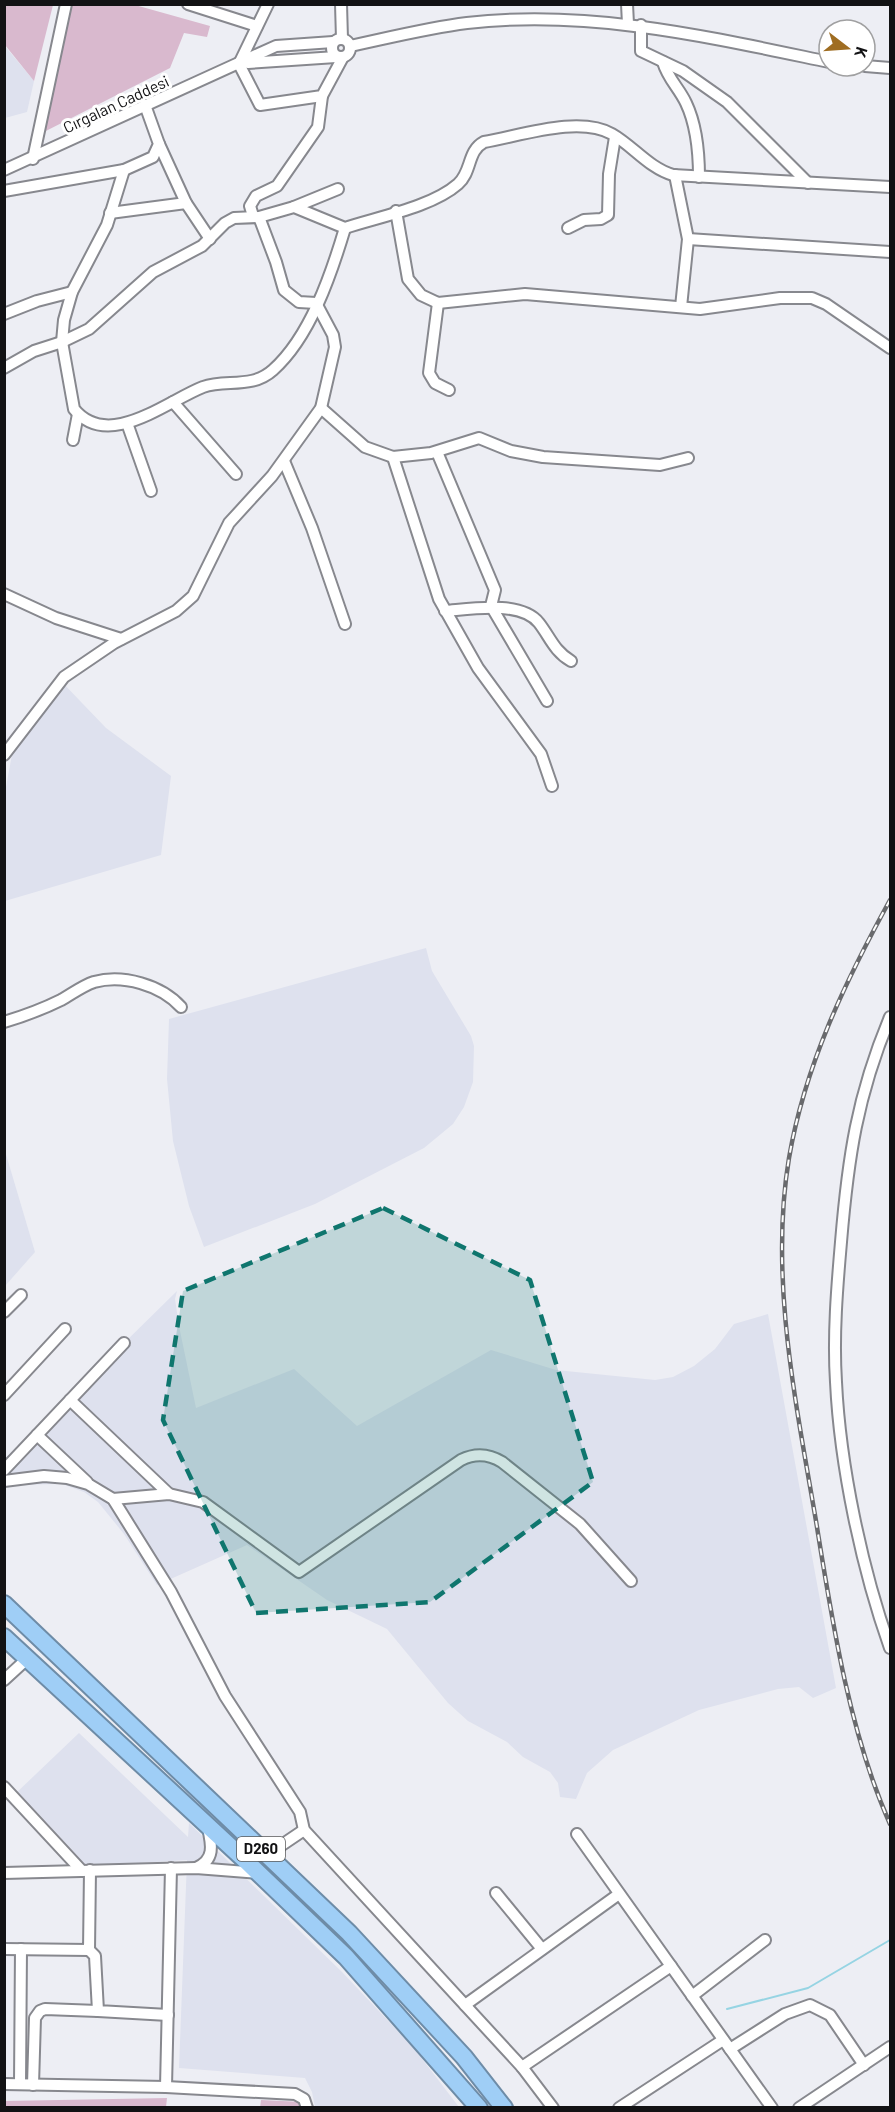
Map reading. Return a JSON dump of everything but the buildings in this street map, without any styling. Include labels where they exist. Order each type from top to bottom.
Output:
[{"type":"highway","name":"D260","points":[[4,1604],[349,1933],[464,2057],[504,2108]]},
{"type":"highway","name":"D260","points":[[4,1637],[207,1824],[346,1958],[478,2108]]},
{"type":"street","points":[[33,159],[66,4]]},
{"type":"street","points":[[188,4],[257,26]]},
{"type":"street","points":[[268,4],[239,64],[260,105],[322,96]]},
{"type":"street","points":[[316,303],[299,302],[284,290],[276,262],[256,216],[249,210],[252,201],[277,186],[318,127],[322,96],[340,57],[348,53],[342,43],[341,4]]},
{"type":"street","points":[[627,4],[628,24]]},
{"type":"street","name":"Cırgalan Caddesi","points":[[4,170],[33,159],[276,46],[342,43],[482,22],[587,21],[628,24],[707,36],[817,59]]},
{"type":"street","points":[[641,26],[641,51],[699,82],[727,102],[808,183]]},
{"type":"street","points":[[340,57],[331,49],[342,43]]},
{"type":"street","name":"Cırgalan Caddesi","points":[[239,64],[340,57]]},
{"type":"street","points":[[663,62],[671,83],[688,109],[699,145],[699,177]]},
{"type":"street","points":[[145,105],[159,144],[186,203],[210,239]]},
{"type":"street","points":[[294,207],[345,228],[427,201],[457,185],[467,171],[474,149],[484,142],[573,126],[592,128],[615,137],[657,168],[675,175],[891,187]]},
{"type":"street","points":[[568,228],[584,220],[601,219],[608,215],[609,174],[615,137]]},
{"type":"street","points":[[4,191],[124,170],[153,157],[159,144]]},
{"type":"street","points":[[124,170],[110,213],[72,292],[64,320],[62,342],[74,409],[78,414],[98,424],[127,423],[205,386],[246,382],[266,375],[298,342],[336,260],[345,228]]},
{"type":"street","points":[[675,175],[688,239],[681,307]]},
{"type":"street","points":[[4,368],[34,351],[62,342],[89,329],[153,272],[210,239],[229,220],[294,207],[338,189]]},
{"type":"street","points":[[110,213],[186,203]]},
{"type":"street","points":[[396,211],[408,279],[421,295],[438,303],[525,294],[719,308],[780,298],[812,298],[826,304],[891,348]]},
{"type":"street","points":[[688,239],[891,252]]},
{"type":"street","points":[[4,314],[37,301],[72,292]]},
{"type":"street","points":[[4,755],[64,677],[121,639],[176,611],[188,602],[199,586],[229,523],[284,461],[321,408],[335,347],[333,335],[316,303]]},
{"type":"street","points":[[438,303],[429,373],[435,383],[449,390]]},
{"type":"street","points":[[173,402],[236,474]]},
{"type":"street","points":[[321,408],[358,442],[372,451],[393,457],[437,452],[479,438],[511,451],[543,458],[660,465],[688,458]]},
{"type":"street","points":[[73,440],[78,414]]},
{"type":"street","points":[[127,423],[151,491]]},
{"type":"street","points":[[437,452],[495,591],[491,606],[547,701]]},
{"type":"street","points":[[393,457],[431,579],[445,612],[474,662],[542,754],[552,786]]},
{"type":"street","points":[[284,461],[312,528],[345,624]]},
{"type":"street","points":[[4,594],[56,618],[121,639]]},
{"type":"street","points":[[445,612],[491,606],[530,615],[540,625],[555,649],[571,661]]},
{"type":"street","points":[[4,1022],[47,1007],[90,984],[105,980],[127,981],[150,987],[174,999],[181,1007]]},
{"type":"street","points":[[891,1017],[862,1095],[852,1136],[841,1242],[835,1344],[840,1429],[859,1535],[873,1595],[891,1648]]},
{"type":"street","points":[[4,1312],[21,1295]]},
{"type":"street","points":[[4,1395],[65,1329]]},
{"type":"street","points":[[6,1465],[38,1435],[124,1343]]},
{"type":"street","points":[[70,1400],[169,1494]]},
{"type":"street","points":[[38,1435],[91,1486],[113,1499],[171,1592],[225,1696],[300,1812],[304,1830],[522,2067],[553,2108]]},
{"type":"street","points":[[113,1499],[169,1494],[203,1502],[299,1572],[461,1460],[477,1455],[487,1456],[502,1462],[580,1524],[631,1581]]},
{"type":"street","points":[[4,1481],[56,1476],[91,1486]]},
{"type":"street","points":[[4,1680],[28,1658]]},
{"type":"street","points":[[4,1787],[86,1870],[89,1950],[95,1956],[98,2011]]},
{"type":"street","points":[[196,1868],[206,1862],[211,1851],[207,1824]]},
{"type":"street","points":[[267,1855],[304,1830]]},
{"type":"street","points":[[577,1834],[772,2108]]},
{"type":"street","points":[[166,2087],[171,1868]]},
{"type":"street","points":[[4,1872],[196,1868],[259,1873]]},
{"type":"street","points":[[496,1893],[542,1949]]},
{"type":"street","points":[[465,2005],[619,1894]]},
{"type":"street","points":[[692,1996],[765,1940]]},
{"type":"street","points":[[4,1949],[89,1950]]},
{"type":"street","points":[[20,2084],[21,1949]]},
{"type":"street","points":[[522,2067],[671,1966]]},
{"type":"street","points":[[619,2108],[727,2044],[805,2005],[810,2005],[830,2015],[864,2065]]},
{"type":"street","points":[[33,2085],[35,2018],[45,2009],[168,2015]]},
{"type":"street","points":[[799,2108],[891,2047]]},
{"type":"street","points":[[4,2084],[166,2087],[296,2094],[304,2099],[307,2108]]},
{"type":"highlighted area","points":[[383,1208],[530,1280],[593,1482],[430,1602],[256,1613],[163,1420],[183,1291]]},
{"type":"shaded area","points":[[4,5],[53,5],[34,81],[5,45]]},
{"type":"shaded area","points":[[67,5],[135,5],[210,26],[207,37],[184,33],[170,68],[36,136]]},
{"type":"shaded area","points":[[4,45],[34,81],[27,112],[5,118]]},
{"type":"shaded area","points":[[58,678],[106,728],[171,776],[161,855],[5,901],[4,798],[13,749],[34,708]]},
{"type":"shaded area","points":[[426,948],[432,971],[471,1036],[474,1046],[473,1082],[464,1107],[453,1124],[424,1148],[315,1204],[204,1247],[189,1206],[173,1141],[167,1079],[169,1019]]},
{"type":"shaded area","points":[[5,1151],[35,1252],[4,1286]]},
{"type":"shaded area","points":[[177,1291],[175,1299],[179,1326],[196,1408],[294,1369],[357,1426],[491,1350],[556,1370],[655,1380],[673,1377],[694,1366],[715,1349],[734,1324],[768,1314],[836,1688],[813,1698],[799,1687],[778,1689],[699,1710],[613,1750],[587,1773],[576,1799],[560,1797],[558,1783],[550,1772],[523,1757],[507,1742],[468,1721],[448,1703],[387,1629],[327,1600],[247,1545],[157,1585],[124,1534],[98,1502],[84,1492],[62,1484],[5,1485],[5,1460]]},
{"type":"shaded area","points":[[79,1733],[188,1837],[189,1823],[342,1972],[413,2047],[459,2107],[315,2107],[312,2092],[305,2078],[179,2068],[187,1860],[78,1867],[14,1795]]},
{"type":"shaded area","points":[[167,2098],[166,2107],[5,2107],[5,2101]]},
{"type":"shaded area","points":[[261,2100],[303,2102],[302,2107],[260,2108]]},
{"type":"waterway","points":[[727,2009],[808,1988],[890,1940]]},
{"type":"railway","points":[[890,900],[842,993],[805,1090],[789,1158],[782,1249],[783,1294],[793,1386],[836,1636],[863,1752],[890,1824]]}]
